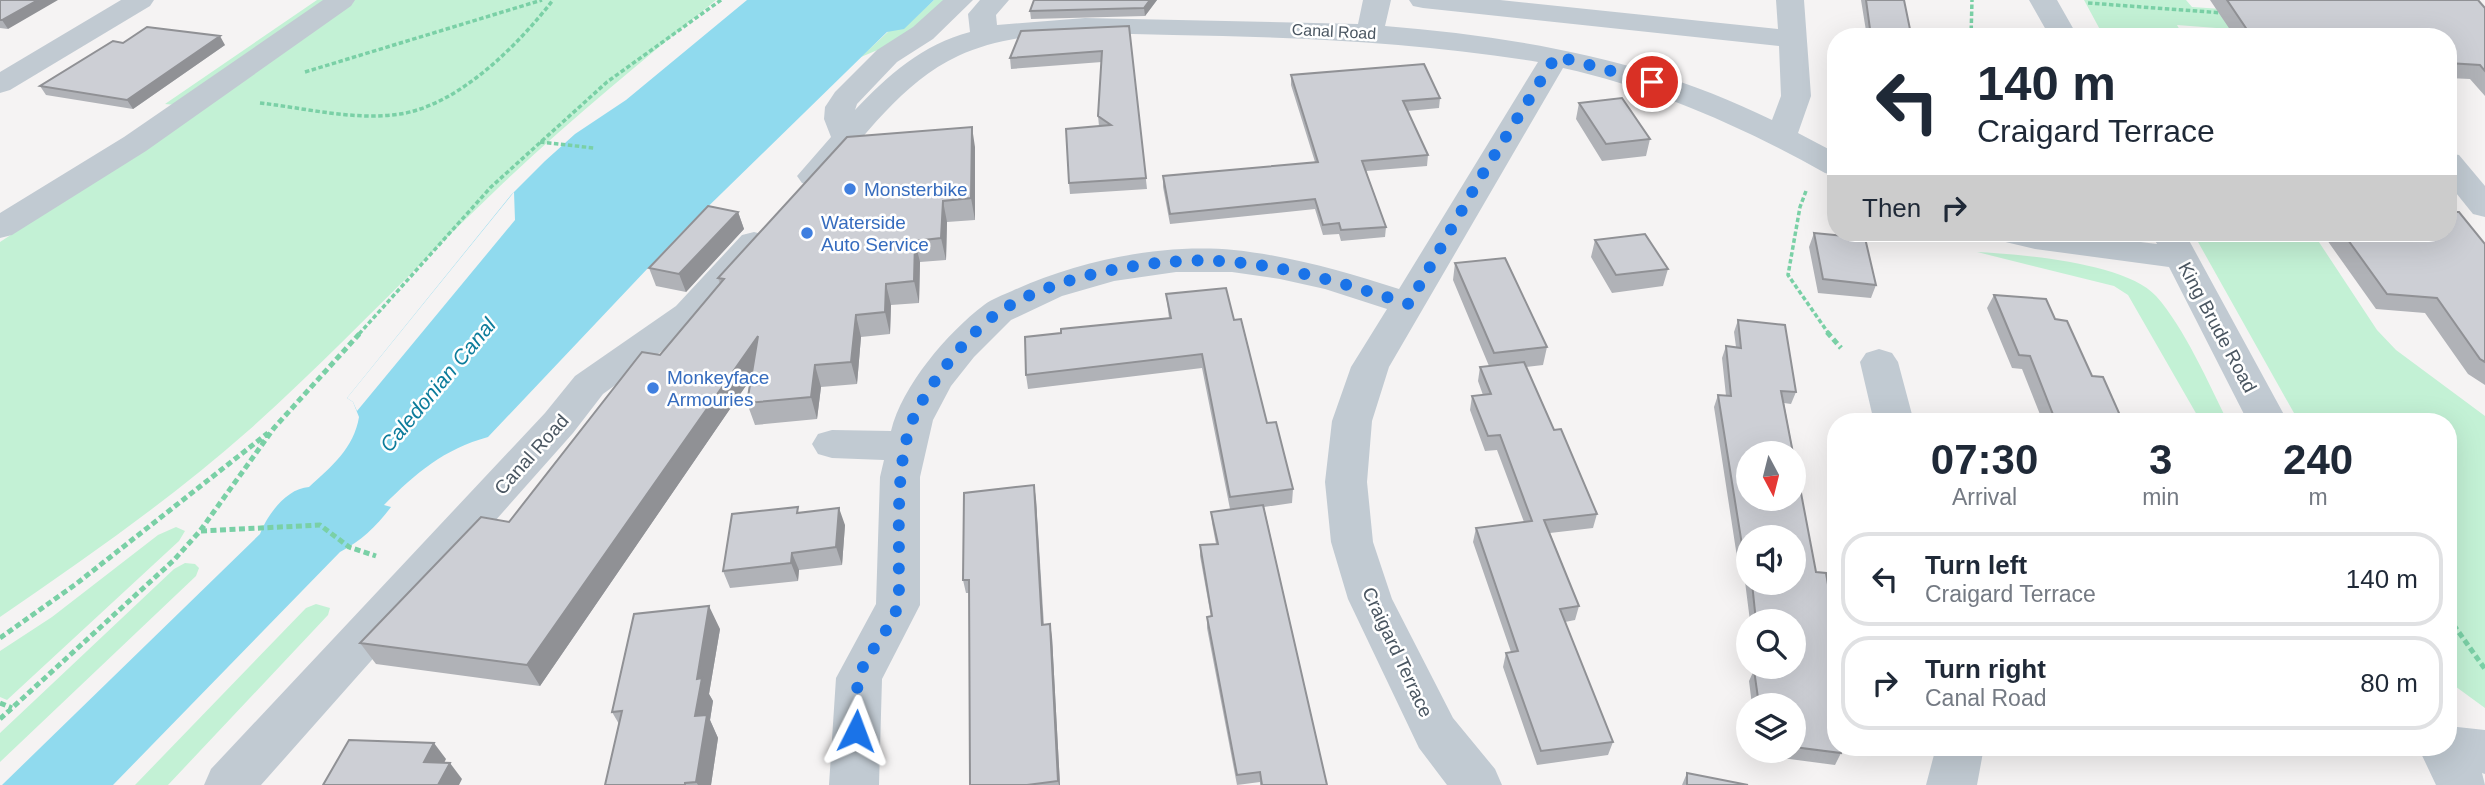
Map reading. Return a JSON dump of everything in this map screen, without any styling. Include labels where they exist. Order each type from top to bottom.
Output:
[{"type":"street","points":[[0,84],[140,0]]},
{"type":"street","points":[[0,228],[197,102],[341,0]]},
{"type":"street","points":[[847,139],[839,119],[840,107],[846,98],[887,55],[923,33],[958,0]]},
{"type":"street","points":[[984,37],[982,15],[995,0]]},
{"type":"street","points":[[1370,33],[1377,0]]},
{"type":"street","points":[[1423,0],[1791,39]]},
{"type":"street","points":[[1781,137],[1796,96],[1790,0]]},
{"type":"street","points":[[2043,0],[2059,28]]},
{"type":"street","name":"Canal Road","points":[[229,785],[541,443],[589,385],[689,314],[898,85],[946,50],[1010,31],[1112,26],[1294,29],[1485,44],[1556,56],[1670,88],[1729,111],[1827,161]]},
{"type":"street","name":"Craigard Terrace","points":[[1477,785],[1430,721],[1370,599],[1352,542],[1346,482],[1352,421],[1370,367],[1479,180],[1556,56]]},
{"type":"street","points":[[2457,161],[2485,163]]},
{"type":"street","points":[[2457,172],[2485,206]]},
{"type":"street","points":[[2095,242],[2174,246]]},
{"type":"street","name":"King Brude Road","points":[[2174,246],[2263,413]]},
{"type":"street","points":[[854,785],[859,678],[898,605],[900,477],[913,420],[935,379],[961,348],[998,312],[1049,288],[1112,270],[1176,261],[1244,263],[1333,280],[1409,304]]},
{"type":"street","points":[[1879,362],[1892,413]]},
{"type":"street","points":[[832,444],[907,446]]},
{"type":"street","points":[[2457,749],[2485,752]]},
{"type":"street","points":[[1951,785],[1955,778],[1959,756]]},
{"type":"street","points":[[2448,756],[2462,785]]},
{"type":"path","points":[[297,74],[542,0]]},
{"type":"path","points":[[197,102],[221,98],[387,114],[415,110],[470,80],[503,56],[524,37],[553,0]]},
{"type":"path","points":[[0,719],[174,560],[200,531],[274,428],[491,187],[607,82],[721,0]]},
{"type":"path","points":[[1971,28],[1972,0]]},
{"type":"path","points":[[2083,3],[2230,14]]},
{"type":"path","points":[[539,142],[594,148]]},
{"type":"path","points":[[1806,191],[1800,207],[1788,275],[1817,320],[1847,354],[1879,362]]},
{"type":"path","points":[[0,638],[76,584],[274,428]]},
{"type":"path","points":[[200,531],[320,526],[349,547],[383,558]]},
{"type":"path","points":[[2457,630],[2485,669]]},
{"type":"path","points":[[0,703],[12,708]]},
{"type":"green space","points":[[317,0],[716,0],[522,165],[249,430],[159,504],[0,617],[0,242],[116,166],[198,107],[165,104]]},
{"type":"green space","points":[[934,0],[949,0],[906,38],[861,57],[891,29],[904,28]]},
{"type":"green space","points":[[2084,0],[2186,0],[2192,7],[2337,17],[2336,28],[2217,28],[2177,25],[2179,28],[2099,28]]},
{"type":"green space","points":[[2198,242],[2319,242],[2377,330],[2396,350],[2485,416],[2485,708],[2457,688],[2457,413],[2294,413]]},
{"type":"green space","points":[[1977,252],[2072,262],[2122,275],[2142,285],[2156,296],[2176,323],[2224,413],[2196,413],[2128,295],[2114,286]]},
{"type":"green space","points":[[176,527],[185,531],[179,541],[7,700],[0,697],[0,651],[52,617],[158,535]]},
{"type":"green space","points":[[185,563],[195,564],[199,568],[196,576],[0,762],[0,733],[174,569]]},
{"type":"green space","points":[[316,604],[330,608],[328,615],[168,785],[135,785],[306,608]]},
{"type":"water","name":"Caledonian Canal","points":[[747,0],[934,0],[904,29],[887,32],[684,230],[488,437],[444,455],[396,493],[384,505],[391,507],[374,527],[340,552],[113,785],[2,785],[260,534],[286,497],[309,487],[340,456],[352,438],[359,417],[353,402],[347,398],[511,195],[575,134],[626,100]]},
{"type":"pier","points":[[514,192],[515,220],[357,411],[353,402],[347,398]]},
{"type":"building","points":[[0,0],[38,0],[0,20]]},
{"type":"building","points":[[1034,0],[1150,0],[1144,8],[1030,11]]},
{"type":"building","points":[[1866,0],[1904,0],[1910,28],[1870,28]]},
{"type":"building","points":[[2227,0],[2478,0],[2485,8],[2485,71],[2480,65],[2457,64],[2457,28],[2246,28]]},
{"type":"building","points":[[1129,26],[1146,178],[1069,183],[1066,129],[1111,125],[1098,116],[1102,51],[1010,58],[1021,31]]},
{"type":"building","points":[[147,27],[220,36],[127,100],[40,86],[113,41],[123,43]]},
{"type":"building","points":[[1424,64],[1440,98],[1403,101],[1428,155],[1362,161],[1386,227],[1341,230],[1339,223],[1323,225],[1315,199],[1170,214],[1163,176],[1318,162],[1291,75]]},
{"type":"building","points":[[1622,98],[1650,139],[1606,144],[1579,103]]},
{"type":"building","points":[[972,127],[971,198],[943,201],[941,238],[915,241],[914,281],[886,284],[885,312],[856,315],[851,362],[815,365],[811,397],[747,403],[758,336],[527,665],[360,643],[481,517],[509,522],[642,352],[660,355],[724,279],[718,278],[847,137]]},
{"type":"building","points":[[708,206],[738,212],[679,274],[649,268]]},
{"type":"building","points":[[2459,212],[2485,244],[2485,362],[2480,359],[2437,298],[2387,294],[2349,242],[2457,242]]},
{"type":"building","points":[[1814,233],[1827,234],[1827,242],[1866,242],[1876,285],[1823,279]]},
{"type":"building","points":[[1645,234],[1668,269],[1616,275],[1595,240]]},
{"type":"building","points":[[1505,258],[1547,347],[1494,353],[1455,263]]},
{"type":"building","points":[[1226,288],[1234,320],[1241,319],[1267,423],[1276,422],[1293,489],[1230,497],[1202,354],[1026,375],[1025,337],[1061,333],[1061,329],[1171,318],[1166,294]]},
{"type":"building","points":[[1994,295],[2046,299],[2055,319],[2067,321],[2092,376],[2103,377],[2119,413],[2052,413],[2030,356],[2019,355]]},
{"type":"building","points":[[1738,320],[1785,325],[1796,392],[1781,391],[1791,441],[1736,441],[1736,508],[1718,395],[1731,396],[1726,346],[1741,348]]},
{"type":"building","points":[[1524,362],[1554,430],[1561,429],[1597,514],[1544,520],[1579,606],[1560,609],[1613,742],[1541,751],[1506,653],[1518,651],[1476,528],[1532,521],[1500,435],[1488,436],[1472,396],[1491,394],[1480,367]]},
{"type":"building","points":[[1034,485],[1042,625],[1050,624],[1058,781],[1027,785],[970,785],[969,580],[963,580],[964,493]]},
{"type":"building","points":[[1263,505],[1327,785],[1262,785],[1260,772],[1237,775],[1207,617],[1212,616],[1200,545],[1218,544],[1211,512]]},
{"type":"building","points":[[798,507],[797,513],[839,508],[836,547],[792,553],[791,563],[723,571],[732,514]]},
{"type":"building","points":[[1737,511],[1804,511],[1816,572],[1826,573],[1827,579],[1827,751],[1806,749],[1806,693],[1757,693],[1755,679],[1806,679],[1806,609],[1755,609],[1753,595],[1806,595],[1806,525],[1739,525]]},
{"type":"building","points":[[709,606],[697,679],[702,678],[695,716],[707,715],[696,782],[685,785],[605,785],[622,711],[612,712],[634,614]]},
{"type":"building","points":[[349,740],[434,743],[424,762],[450,763],[438,785],[323,785]]},
{"type":"building","points":[[1687,773],[1748,785],[1687,785]]},
{"type":"place","name":"Monsterbike","points":[[850,189]]},
{"type":"place","name":"Waterside Auto Service","points":[[807,233]]},
{"type":"place","name":"Monkeyface Armouries","points":[[653,388]]},
{"type":"route","points":[[856,731],[859,678],[898,605],[900,477],[913,420],[935,379],[961,348],[998,312],[1049,288],[1112,270],[1176,261],[1232,261],[1280,268],[1333,280],[1409,304],[1479,180],[1556,56],[1652,82]]}]
